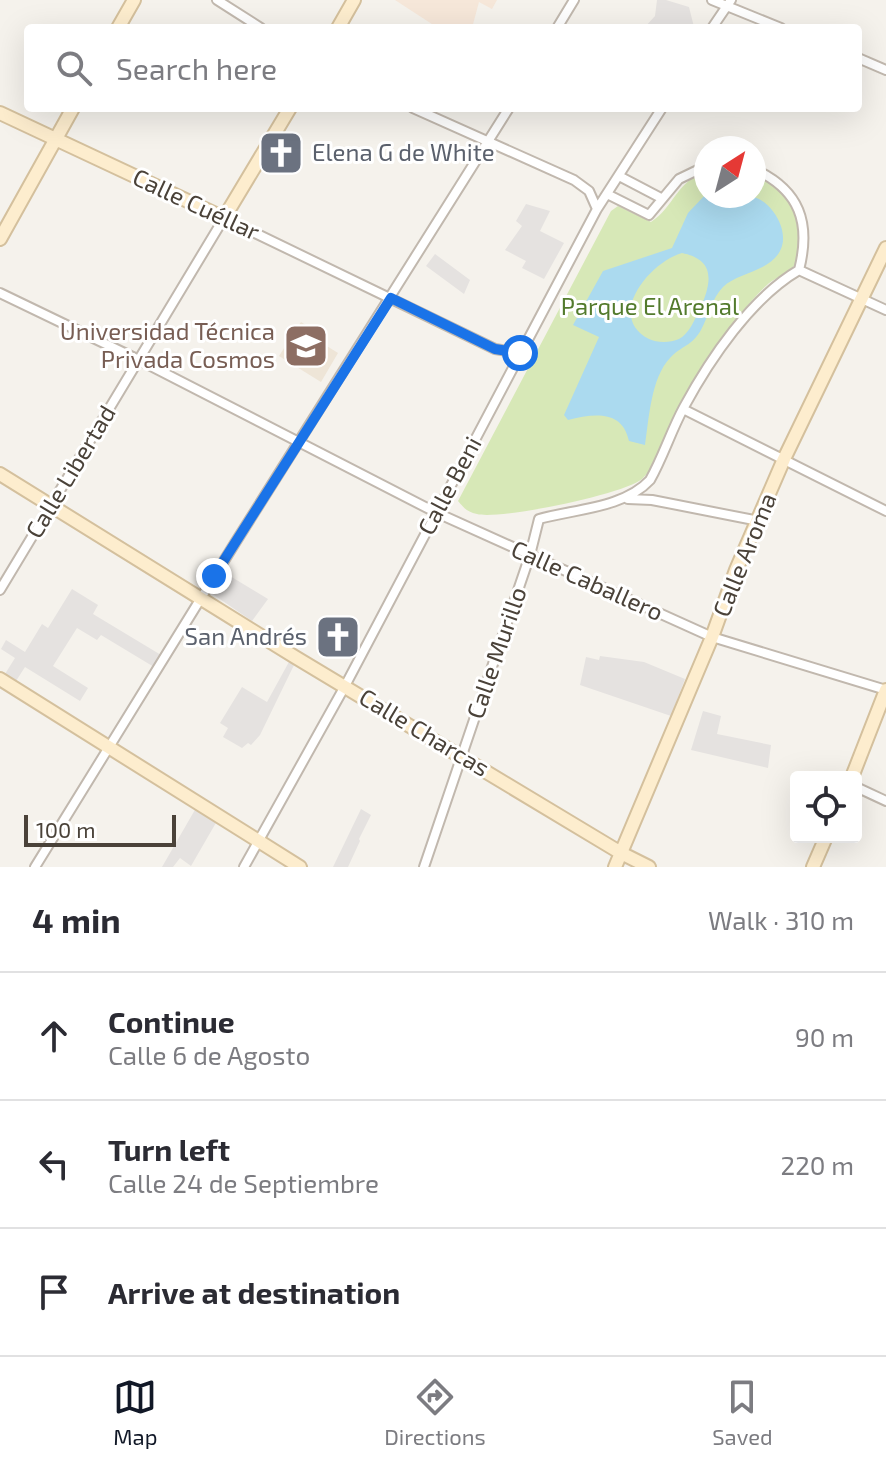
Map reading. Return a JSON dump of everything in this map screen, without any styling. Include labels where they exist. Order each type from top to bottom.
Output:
[{"type":"street","points":[[120,24],[134,0]]},
{"type":"street","points":[[217,0],[255,24]]},
{"type":"street","points":[[340,24],[354,0]]},
{"type":"street","points":[[559,24],[574,0]]},
{"type":"street","points":[[712,0],[728,3],[773,24]]},
{"type":"street","points":[[715,24],[728,3]]},
{"type":"street","points":[[862,60],[886,70]]},
{"type":"street","points":[[0,239],[71,112]]},
{"type":"street","name":"Calle Libertad","points":[[0,590],[288,112]]},
{"type":"street","points":[[422,112],[574,180],[589,191],[597,209]]},
{"type":"street","points":[[35,867],[507,112]]},
{"type":"street","name":"Calle Beni","points":[[244,867],[345,686],[597,209],[659,112]]},
{"type":"street","name":"Calle Cuéllar","points":[[0,113],[495,349],[520,353]]},
{"type":"street","points":[[607,194],[649,215],[679,179],[694,172]]},
{"type":"street","points":[[619,176],[661,198]]},
{"type":"street","points":[[766,176],[789,192],[797,204],[805,235],[799,270],[886,310]]},
{"type":"street","name":"Calle Aroma","points":[[615,867],[784,459],[886,248]]},
{"type":"street","name":"Calle Murillo","points":[[624,499],[650,480],[683,409],[708,368],[755,306],[784,279],[799,270]]},
{"type":"street","name":"Calle Caballero","points":[[0,293],[139,360],[435,512],[712,637],[886,690]]},
{"type":"street","points":[[683,409],[886,511]]},
{"type":"street","name":"Calle Charcas","points":[[0,474],[345,686],[649,867]]},
{"type":"street","name":"Calle Murillo","points":[[424,867],[530,555],[539,519],[624,499],[652,500],[759,521]]},
{"type":"street","points":[[0,679],[300,867]]},
{"type":"street","points":[[854,771],[886,690]]},
{"type":"street","points":[[862,790],[886,801]]},
{"type":"street","points":[[813,867],[823,843]]},
{"type":"shaded area","points":[[395,0],[497,0],[492,9],[479,2],[473,24],[432,24]]},
{"type":"shaded area","points":[[657,0],[666,0],[689,7],[693,24],[648,24],[655,16]]},
{"type":"shaded area","points":[[526,204],[550,211],[540,231],[564,243],[544,279],[522,268],[526,261],[505,250],[522,226],[516,221]]},
{"type":"shaded area","points":[[435,254],[470,280],[464,294],[426,266]]},
{"type":"shaded area","name":"Universidad Técnica Privada Cosmos","points":[[301,322],[317,332],[314,338],[338,353],[321,382],[279,356]]},
{"type":"shaded area","points":[[225,573],[268,599],[252,621],[211,593]]},
{"type":"shaded area","points":[[72,589],[98,605],[93,614],[161,655],[154,667],[101,635],[97,640],[77,628],[53,666],[88,688],[80,701],[25,667],[16,681],[5,674],[15,658],[1,649],[6,640],[25,652],[42,624],[48,628]]},
{"type":"shaded area","points":[[600,656],[644,662],[685,679],[671,716],[580,685],[586,657],[599,660]]},
{"type":"shaded area","points":[[290,660],[295,663],[260,735],[251,745],[248,743],[242,748],[223,737],[228,728],[220,723],[242,687],[267,702]]},
{"type":"shaded area","points":[[703,711],[721,716],[717,734],[771,745],[768,768],[691,750]]},
{"type":"shaded area","points":[[196,808],[217,821],[191,866],[180,858],[173,867],[162,867]]},
{"type":"shaded area","points":[[361,809],[371,815],[348,867],[333,867]]},
{"type":"green space","name":"Parque El Arenal","points":[[694,178],[694,208],[766,208],[766,181],[776,188],[798,219],[801,244],[797,262],[767,285],[735,322],[683,397],[660,453],[642,479],[612,492],[510,513],[477,514],[466,509],[458,501],[611,211],[618,206],[651,222]]},
{"type":"water","points":[[766,205],[778,219],[783,233],[778,255],[764,266],[723,287],[698,335],[664,366],[652,399],[645,445],[629,441],[620,423],[605,416],[568,420],[564,415],[599,337],[573,325],[603,271],[672,248],[694,207],[766,208]],"holes":[[[682,253],[701,261],[706,267],[708,282],[704,300],[686,334],[664,342],[649,339],[636,329],[631,317],[632,304],[646,278],[657,267]]]},
{"type":"place","name":"Elena G de White","points":[[281,153]]},
{"type":"place","name":"Universidad Técnica Privada Cosmos","points":[[306,346]]},
{"type":"place","name":"San Andrés","points":[[338,637]]},
{"type":"route","points":[[214,576],[391,298],[495,349],[520,353]]}]
